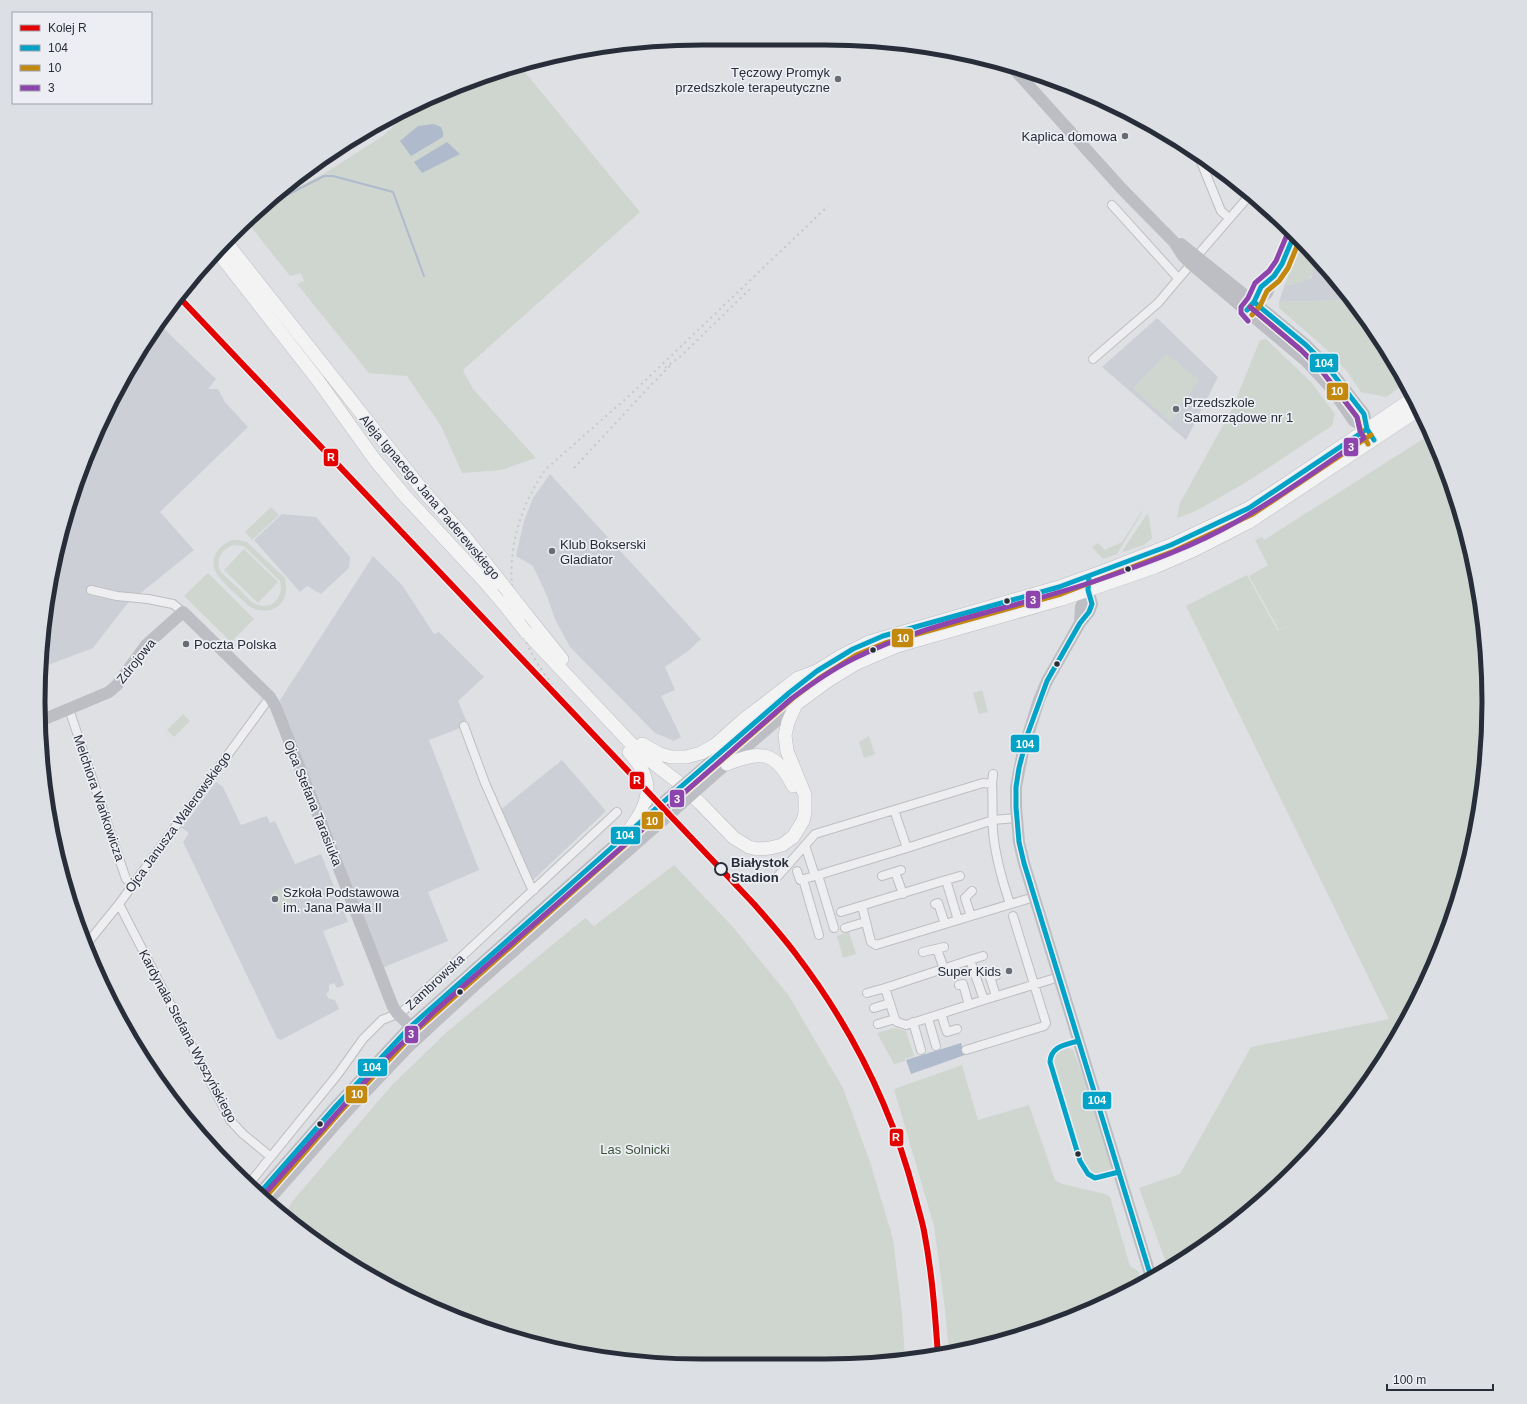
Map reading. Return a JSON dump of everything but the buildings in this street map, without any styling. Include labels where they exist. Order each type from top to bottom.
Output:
[{"type":"main road","points":[[1018,74],[1122,189],[1174,242],[1181,245],[1193,261],[1250,306],[1306,345],[1326,365],[1364,414],[1370,435]]},
{"type":"main road","points":[[1250,306],[1261,287],[1274,276],[1282,264],[1292,239]]},
{"type":"main road","points":[[231,244],[235,253]]},
{"type":"main road","name":"Aleja Ignacego Jana Paderewskiego","points":[[229,246],[425,493],[466,538],[558,654],[642,744]]},
{"type":"main road","name":"Aleja Ignacego Jana Paderewskiego","points":[[220,255],[317,379],[375,460],[405,496],[485,582],[526,632]]},
{"type":"main road","points":[[217,259],[235,274]]},
{"type":"main road","points":[[1370,435],[1409,401]]},
{"type":"main road","points":[[270,1197],[385,1070],[474,986],[796,704],[841,672],[886,650],[921,638],[1055,602],[1155,567],[1194,550],[1249,522],[1283,493],[1370,435],[1414,412]]},
{"type":"main road","points":[[642,744],[660,754],[671,757],[686,758],[701,753],[715,745],[742,721],[798,678],[817,671],[853,649],[883,636],[1059,587],[1171,545],[1283,493]]},
{"type":"main road","points":[[1089,576],[1088,590],[1081,607],[1080,623],[1047,681],[1032,721],[1019,768],[1016,787],[1016,818],[1019,842],[1024,863],[1150,1273]]},
{"type":"main road","points":[[183,612],[270,697]]},
{"type":"main road","name":"Zdrojowa","points":[[45,719],[108,692],[117,685],[146,645],[183,612]]},
{"type":"main road","points":[[526,632],[643,755],[678,782],[734,838],[749,847],[763,850],[782,844],[792,837],[803,821],[806,804],[805,795],[790,760],[785,743],[788,722],[796,704]]},
{"type":"main road","points":[[526,632],[544,659],[565,684],[633,757],[644,772],[650,806],[644,808],[636,822],[622,839]]},
{"type":"main road","name":"Zambrowska","points":[[262,1190],[336,1106],[410,1027],[639,824],[650,806],[701,770],[789,693],[817,671]]},
{"type":"main road","name":"Ojca Stefana Tarasiuka","points":[[270,697],[397,1013],[420,1036]]},
{"type":"main road","points":[[642,744],[660,761],[691,785],[743,836],[758,842],[769,841],[787,832],[795,820],[797,803],[792,786],[782,766],[770,758],[762,756],[745,757],[727,764]]},
{"type":"street","points":[[1202,165],[1221,211],[1229,218]]},
{"type":"street","points":[[1093,359],[1158,303],[1229,218],[1247,199]]},
{"type":"street","points":[[1112,204],[1178,278]]},
{"type":"street","points":[[91,590],[117,596],[148,599],[173,604],[183,612]]},
{"type":"street","name":"Ojca Janusza Walerowskiego","points":[[90,941],[119,904],[132,884],[270,697]]},
{"type":"street","name":"Melchiora Wańkowicza","points":[[69,709],[126,879],[132,884]]},
{"type":"street","points":[[464,726],[485,782],[531,887],[534,890]]},
{"type":"street","points":[[993,774],[993,832],[1000,874],[1010,904]]},
{"type":"street","points":[[778,876],[817,833],[983,783],[992,784]]},
{"type":"street","points":[[894,810],[907,848]]},
{"type":"street","name":"Zambrowska","points":[[252,1180],[338,1074],[363,1039],[386,1018],[402,1012],[617,812]]},
{"type":"street","points":[[797,871],[800,880],[907,848],[993,820],[1016,818]]},
{"type":"street","points":[[805,845],[834,928]]},
{"type":"street","points":[[882,876],[898,871],[903,894]]},
{"type":"street","points":[[842,912],[960,876]]},
{"type":"street","points":[[803,879],[819,935]]},
{"type":"street","points":[[946,880],[958,920]]},
{"type":"street","points":[[971,916],[965,898],[972,891]]},
{"type":"street","points":[[862,906],[871,942],[876,944],[1034,897]]},
{"type":"street","points":[[935,904],[938,903],[946,924]]},
{"type":"street","name":"Kardynała Stefana Wyszyńskiego","points":[[119,904],[230,1120],[243,1134],[271,1157]]},
{"type":"street","points":[[966,1050],[1044,1026],[1046,1023],[1013,916]]},
{"type":"street","points":[[845,928],[865,922]]},
{"type":"street","points":[[923,952],[941,948],[944,969]]},
{"type":"street","points":[[867,993],[983,956]]},
{"type":"street","points":[[970,960],[984,1000]]},
{"type":"street","points":[[996,996],[990,977],[997,975]]},
{"type":"street","points":[[885,988],[895,1019],[901,1024],[906,1025],[1059,977]]},
{"type":"street","points":[[959,985],[963,984],[969,1005]]},
{"type":"street","points":[[874,1008],[890,1003]]},
{"type":"street","points":[[941,1014],[947,1032],[957,1029]]},
{"type":"street","points":[[928,1018],[936,1046]]},
{"type":"street","points":[[878,1024],[895,1019]]},
{"type":"street","points":[[913,1022],[921,1050]]},
{"type":"shaded area","points":[[1315,265],[1344,300],[1279,302],[1285,284],[1290,285],[1311,278]]},
{"type":"shaded area","name":"Przedszkole Samorządowe nr 1","points":[[1157,318],[1218,377],[1186,440],[1102,367]]},
{"type":"shaded area","points":[[163,328],[216,379],[208,389],[218,389],[225,402],[248,427],[160,512],[194,550],[127,604],[93,648],[46,666],[51,616],[58,574],[67,532],[80,491],[95,451],[113,411],[133,373]]},
{"type":"shaded area","points":[[550,474],[701,639],[688,651],[665,667],[675,690],[661,696],[681,737],[674,741],[655,733],[570,647],[555,619],[547,596],[533,566],[516,556],[524,521],[533,498]]},
{"type":"shaded area","points":[[282,514],[316,517],[350,557],[349,568],[321,594],[307,586],[300,592],[254,540]]},
{"type":"shaded area","points":[[373,556],[402,585],[434,634],[439,632],[484,677],[458,701],[468,725],[429,740],[479,870],[428,892],[448,941],[382,968],[280,700]]},
{"type":"shaded area","points":[[562,760],[606,811],[533,880],[500,810]]},
{"type":"shaded area","name":"Szkoła Podstawowa im. Jana Pawła II","points":[[216,782],[223,787],[241,825],[267,816],[270,823],[275,821],[295,864],[321,854],[348,922],[323,931],[344,985],[337,988],[334,983],[329,985],[329,991],[326,994],[329,999],[335,1000],[339,1009],[281,1040],[277,1038],[183,842],[189,833],[182,828]]},
{"type":"green space","points":[[523,70],[640,212],[463,370],[473,389],[536,458],[501,470],[462,473],[441,426],[407,376],[369,373],[297,284],[304,281],[301,273],[290,276],[250,225],[288,193],[325,173],[383,136],[403,117],[411,113],[451,95]]},
{"type":"green space","points":[[1299,247],[1315,265],[1312,275],[1303,282],[1285,284]]},
{"type":"green space","points":[[1344,300],[1371,337],[1401,386],[1386,397],[1361,392],[1334,356],[1279,308],[1279,302]]},
{"type":"green space","points":[[1266,339],[1310,381],[1335,414],[1332,426],[1238,487],[1201,508],[1177,518],[1180,503],[1232,409],[1260,340]]},
{"type":"green space","points":[[1167,354],[1199,380],[1170,422],[1133,388]]},
{"type":"green space","points":[[1426,437],[1447,491],[1460,532],[1476,616],[1481,659],[1482,702],[1481,745],[1476,788],[1460,872],[1432,953],[1414,993],[1394,1030],[1371,1067],[1346,1102],[1290,1167],[1225,1223],[1166,1263],[1139,1188],[1180,1174],[1251,1047],[1389,1019],[1186,606],[1247,575],[1278,631],[1290,625],[1279,630],[1249,576],[1268,565],[1255,540],[1262,537],[1264,540]]},
{"type":"green space","points":[[271,507],[279,515],[252,540],[245,532]]},
{"type":"green space","points":[[1142,511],[1117,554],[1103,559],[1092,547],[1098,543],[1105,550],[1122,542]]},
{"type":"green space","points":[[1147,514],[1149,517],[1152,538],[1144,545],[1123,552],[1123,550]]},
{"type":"green space","points":[[239,540],[247,542],[285,578],[285,595],[283,601],[278,606],[266,611],[250,607],[220,578],[214,569],[214,558],[222,545],[227,542]],"holes":[[[233,545],[244,546],[280,581],[281,586],[279,596],[269,605],[258,605],[253,602],[223,574],[219,568],[218,564],[220,556],[226,549]]]},
{"type":"green space","points":[[244,549],[278,582],[258,603],[224,570]]},
{"type":"green space","points":[[208,573],[254,619],[231,642],[184,596]]},
{"type":"green space","points":[[982,690],[988,712],[979,714],[973,693]]},
{"type":"green space","points":[[183,714],[190,721],[174,737],[167,730]]},
{"type":"green space","points":[[869,736],[875,754],[864,758],[859,742]]},
{"type":"green space","name":"Las Solnicki","points":[[674,865],[732,926],[789,996],[843,1088],[870,1162],[893,1239],[902,1313],[905,1354],[868,1358],[825,1359],[659,1358],[616,1353],[532,1337],[451,1309],[411,1291],[373,1271],[337,1248],[287,1211],[291,1203],[392,1085],[448,1031],[585,918],[594,926]]},
{"type":"green space","points":[[284,886],[292,902],[278,909],[270,893]]},
{"type":"green space","points":[[849,932],[856,954],[843,958],[837,936]]},
{"type":"green space","points":[[895,1028],[906,1031],[914,1056],[905,1059],[905,1061],[894,1064],[877,1033]]},
{"type":"green space","points":[[1067,1047],[1073,1050],[1095,1106],[1113,1166],[1103,1174],[1092,1173],[1086,1167],[1053,1062],[1054,1056],[1057,1052]]},
{"type":"green space","points":[[962,1065],[978,1120],[1029,1105],[1055,1180],[1062,1184],[1105,1194],[1110,1197],[1130,1266],[1138,1271],[1141,1278],[1076,1309],[1036,1324],[995,1337],[948,1347],[934,1226],[894,1089]]},
{"type":"water","points":[[434,124],[441,127],[443,137],[411,156],[400,141],[418,126]]},
{"type":"water","points":[[447,142],[460,154],[422,173],[414,162]]},
{"type":"water","points":[[961,1043],[965,1055],[911,1074],[906,1060]]},
{"type":"waterway","points":[[281,198],[324,176],[333,176],[393,192],[424,276]]},
{"type":"railway","points":[[594,736],[542,671],[524,638],[516,613],[512,588],[512,564],[515,539],[522,514],[532,491],[546,469],[630,395],[828,206]]},
{"type":"railway","points":[[665,368],[681,356],[751,288]]},
{"type":"railway","points":[[574,468],[671,365]]},
{"type":"rail line","name":"R","points":[[182,300],[754,904],[775,928],[815,981],[834,1009],[867,1068],[894,1131],[905,1163],[927,1246],[937,1349]]},
{"type":"transit line","name":"3","points":[[1248,321],[1241,313],[1241,307],[1248,298],[1255,283],[1269,271],[1276,261],[1287,234]]},
{"type":"transit line","name":"104","points":[[1247,310],[1254,302],[1261,287],[1274,276],[1282,264],[1292,240]]},
{"type":"transit line","name":"10","points":[[1252,315],[1260,306],[1267,291],[1279,281],[1288,268],[1297,245]]},
{"type":"transit line","name":"104","points":[[1254,302],[1306,345],[1326,365],[1364,414],[1367,429],[1374,440]]},
{"type":"transit line","name":"10","points":[[1250,307],[1301,350],[1321,370],[1357,417],[1361,432],[1368,444]]},
{"type":"transit line","name":"3","points":[[266,1193],[380,1065],[436,1010],[791,699],[814,683],[853,659],[913,634],[1101,579],[1170,554],[1204,539],[1253,512],[1285,492],[1364,438],[1360,431],[1357,417],[1321,370],[1301,350],[1250,307]]},
{"type":"transit line","name":"104","points":[[262,1190],[336,1106],[410,1027],[654,810],[789,693],[817,671],[853,649],[883,636],[1059,587],[1171,545],[1249,508],[1367,429]]},
{"type":"transit line","name":"10","points":[[268,1195],[341,1111],[415,1032],[659,815],[793,698],[821,677],[856,655],[885,643],[1061,594],[1174,551],[1253,514],[1371,435]]},
{"type":"transit line","name":"104","points":[[1089,576],[1088,590],[1092,604],[1089,612],[1080,623],[1047,681],[1028,733],[1016,787],[1019,842],[1024,863],[1150,1273]]},
{"type":"transit line","name":"104","points":[[1078,1041],[1056,1049],[1050,1062],[1080,1161],[1088,1174],[1095,1178],[1119,1172]]},
{"type":"place","name":"Tęczowy Promyk przedszkole terapeutyczne","points":[[838,79]]},
{"type":"place","name":"Kaplica domowa","points":[[1125,136]]},
{"type":"place","name":"Przedszkole Samorządowe nr 1","points":[[1176,409]]},
{"type":"place","name":"Klub Bokserski Gladiator","points":[[552,551]]},
{"type":"place","name":"Poczta Polska","points":[[186,644]]},
{"type":"place","name":"Białystok Stadion","points":[[721,869]]},
{"type":"place","name":"Szkoła Podstawowa im. Jana Pawła II","points":[[275,899]]},
{"type":"place","name":"Super Kids","points":[[1009,971]]}]
